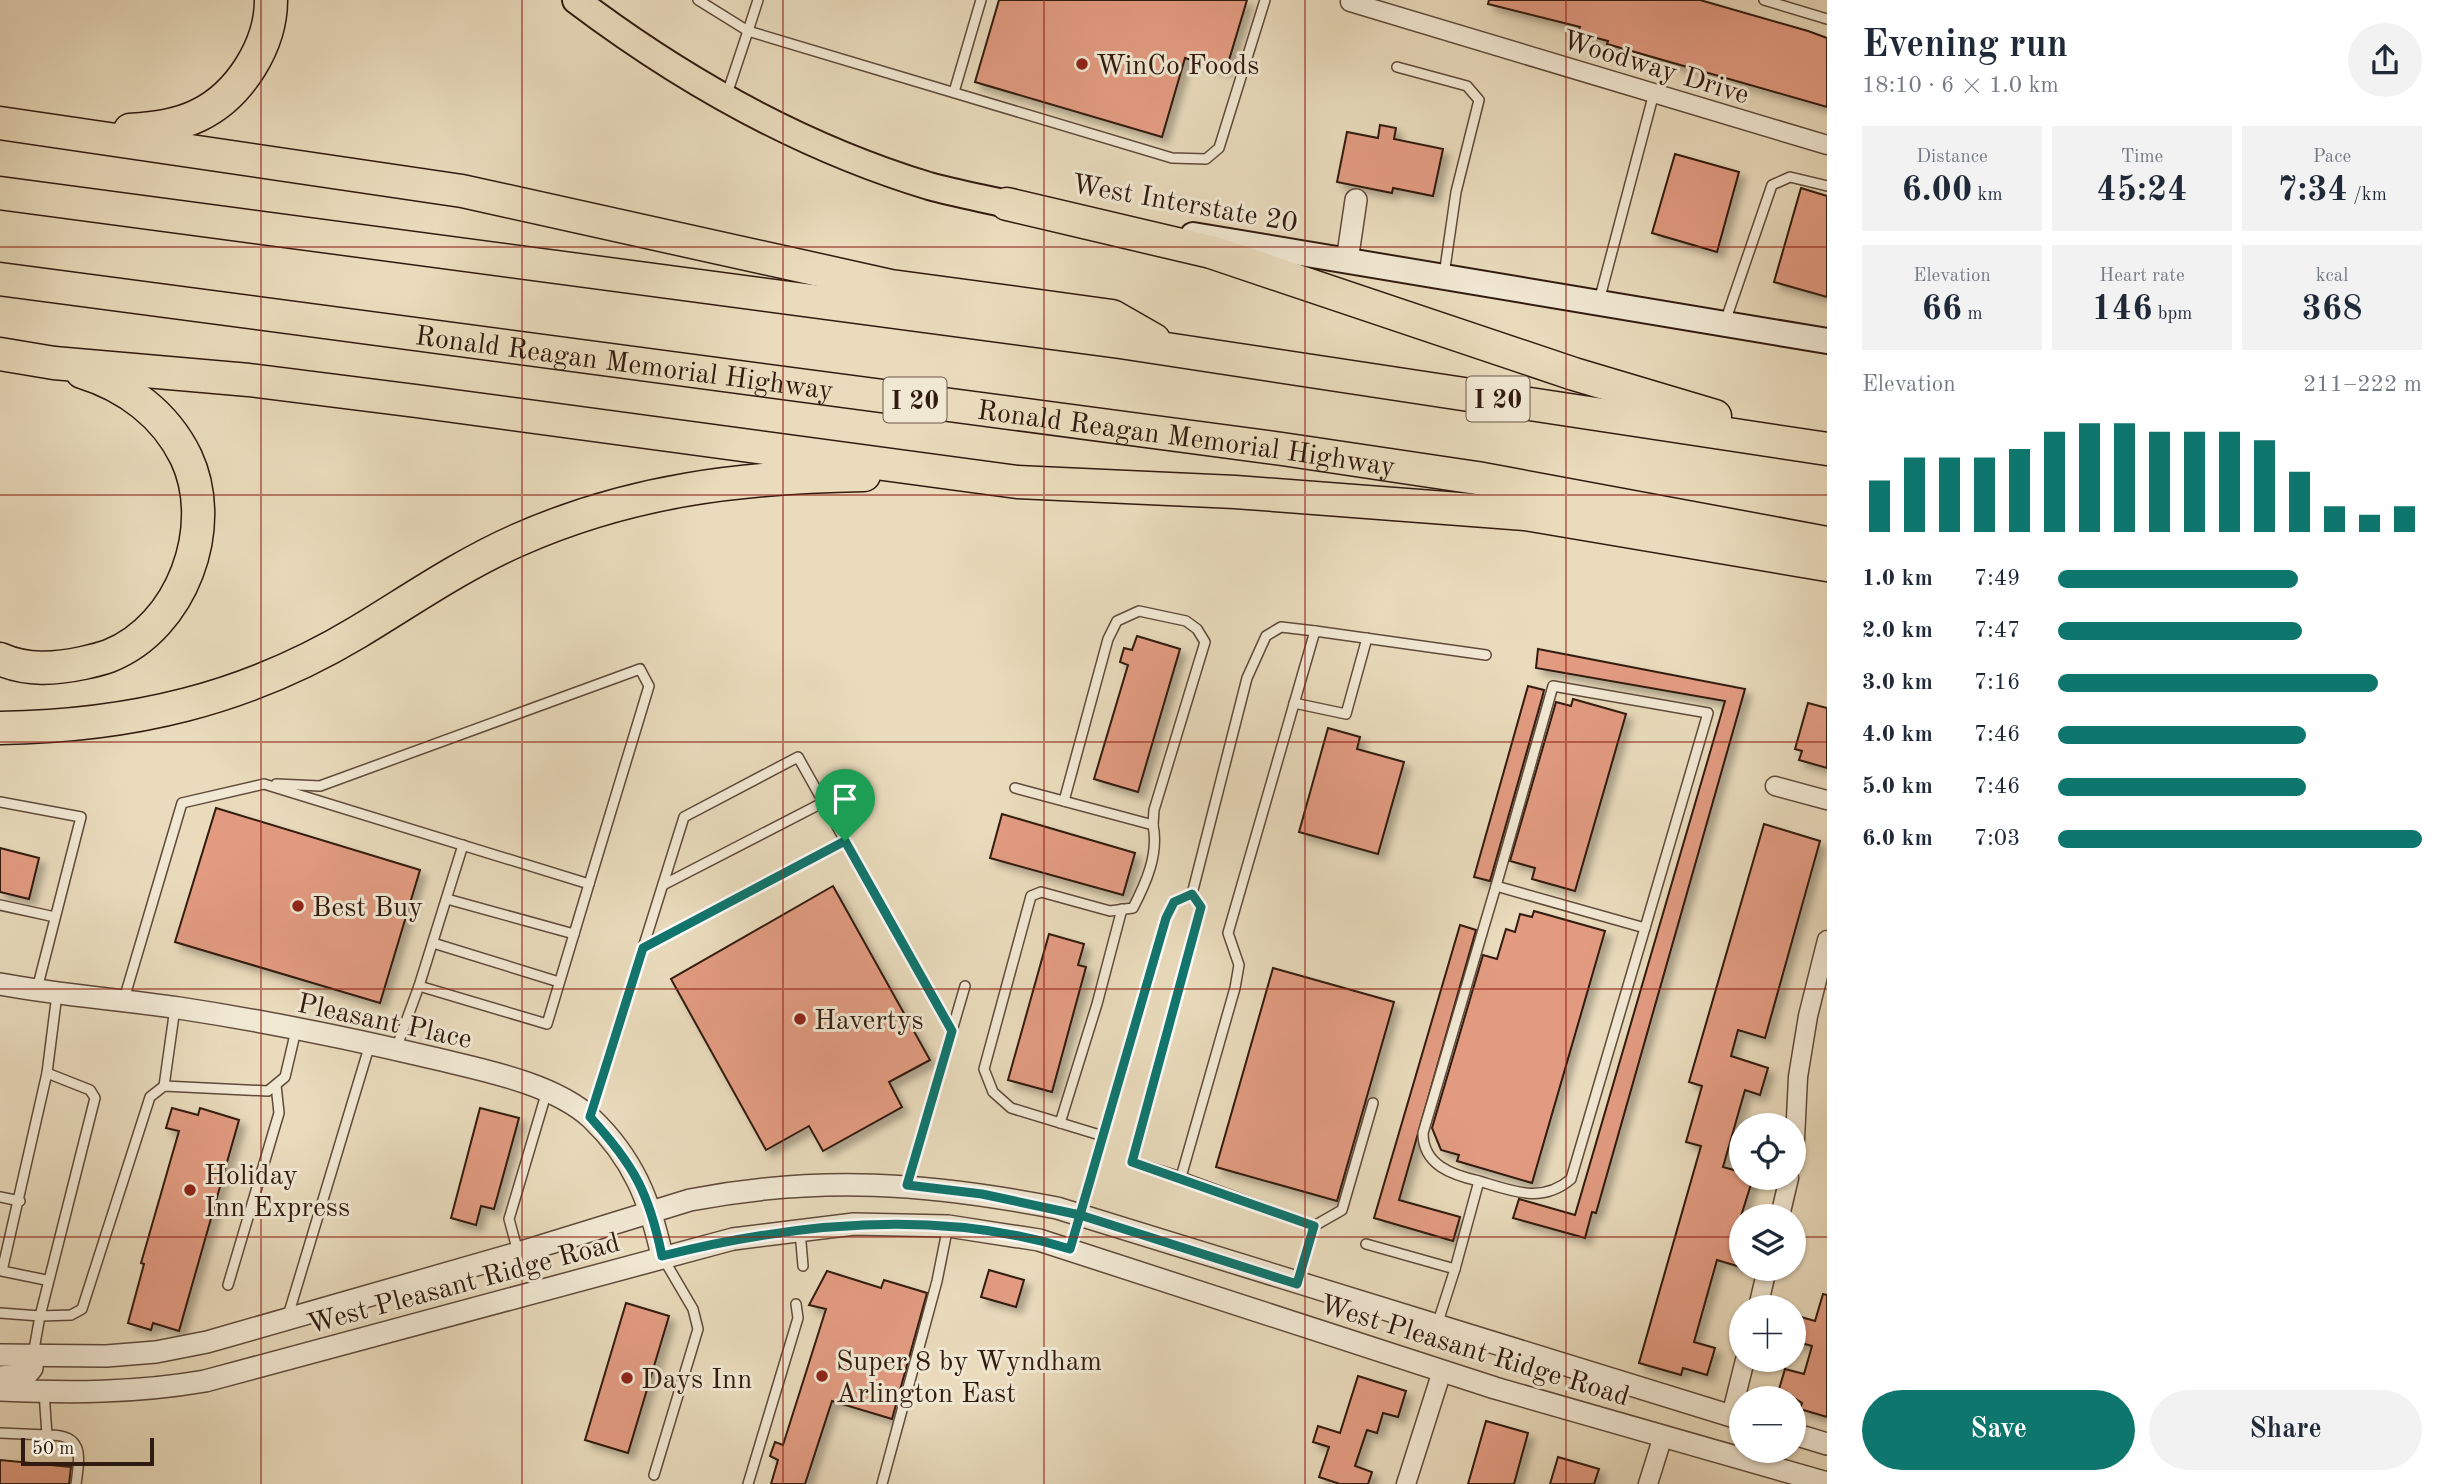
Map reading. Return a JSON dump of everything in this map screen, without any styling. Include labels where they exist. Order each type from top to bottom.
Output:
[{"type":"highway","points":[[14,125],[109,131],[164,127],[200,115],[226,96],[250,68],[264,41],[271,0]]},
{"type":"highway","points":[[14,125],[462,191],[891,286],[1112,316],[1169,349]]},
{"type":"highway","name":"I 20","points":[[0,193],[1169,349],[1827,449]]},
{"type":"highway","points":[[1007,204],[1242,262],[1574,374],[1827,449]]},
{"type":"highway","name":"Ronald Reagan Memorial Highway","points":[[0,279],[1282,449],[1490,481],[1827,543]]},
{"type":"highway","points":[[0,354],[54,363],[328,390],[1017,482]]},
{"type":"highway","points":[[0,659],[16,666],[58,669],[110,656],[160,617],[177,594],[192,560],[199,525],[195,488],[187,458],[168,427],[140,400],[104,379],[54,363]]},
{"type":"highway","points":[[0,728],[49,727],[159,714],[214,699],[276,675],[334,645],[415,595],[518,540],[621,503],[721,482],[868,475],[1235,492],[1525,514],[1827,565]]},
{"type":"main road","name":"West Interstate 20","points":[[577,0],[726,99],[772,124],[851,158],[930,186],[1007,204],[1827,341]]},
{"type":"street","name":"Woodway Drive","points":[[1350,2],[1827,145]]},
{"type":"street","points":[[1347,261],[1356,200]]},
{"type":"street","points":[[1775,786],[1827,800]]},
{"type":"street","points":[[1796,1113],[1798,1077],[1808,1016],[1827,940]]},
{"type":"street","name":"Pleasant Place","points":[[0,984],[296,1028],[482,1070],[547,1091],[570,1102],[590,1117],[635,1172],[652,1211],[662,1256]]},
{"type":"street","name":"West Pleasant Ridge Road","points":[[0,1355],[156,1352],[286,1320],[690,1200],[755,1188],[834,1183],[907,1185],[982,1194],[1080,1215],[1729,1415]]},
{"type":"street","name":"West Pleasant Ridge Road","points":[[0,1390],[146,1391],[205,1381],[733,1238],[854,1224],[948,1226],[1028,1237],[1070,1249],[1442,1371],[1827,1483]]},
{"type":"street","points":[[0,1377],[27,1374],[32,1368],[33,1356]]},
{"type":"street","points":[[1406,1484],[1442,1371]]},
{"type":"street","points":[[1648,1484],[1663,1436]]},
{"type":"street","points":[[1806,1438],[1827,1444]]},
{"type":"lane","points":[[698,0],[748,31],[1172,158],[1206,159],[1219,148],[1265,0]]},
{"type":"lane","points":[[726,99],[758,0]]},
{"type":"lane","points":[[954,92],[981,0]]},
{"type":"lane","points":[[1764,0],[1827,19]]},
{"type":"lane","points":[[1397,67],[1467,86],[1479,100],[1456,192],[1444,277]]},
{"type":"lane","points":[[1599,303],[1654,93]]},
{"type":"lane","points":[[1725,324],[1772,185],[1790,177],[1827,186]]},
{"type":"lane","points":[[1065,800],[1108,639],[1117,621],[1139,611],[1186,621],[1197,629],[1205,642],[1154,810],[1155,836],[1148,879],[1133,908],[1110,911],[1041,892],[1031,896],[984,1069],[993,1092],[1010,1108],[1103,1136]]},
{"type":"lane","points":[[1314,1226],[1181,1177],[1132,1162],[1201,907],[1192,894],[1247,678],[1266,636],[1281,626],[1486,655]]},
{"type":"lane","points":[[1181,1177],[1235,988],[1239,965],[1228,933],[1315,631]]},
{"type":"lane","points":[[1294,703],[1346,713],[1367,638]]},
{"type":"lane","points":[[123,1001],[182,803],[264,784],[320,786],[640,669],[649,686],[547,1024],[419,986]]},
{"type":"lane","points":[[1553,686],[1708,713],[1645,928],[1571,1179],[1551,1193],[1529,1194],[1460,1177],[1436,1164],[1426,1152],[1423,1133],[1553,686]]},
{"type":"lane","points":[[590,1117],[684,817],[798,757],[952,1031]]},
{"type":"lane","points":[[264,784],[589,884]]},
{"type":"lane","points":[[1015,788],[1153,825]]},
{"type":"lane","points":[[0,802],[81,817],[36,991]]},
{"type":"lane","points":[[663,884],[824,802]]},
{"type":"lane","points":[[643,948],[845,841]]},
{"type":"lane","points":[[396,1049],[419,986],[463,845]]},
{"type":"lane","points":[[1496,886],[1645,928]]},
{"type":"lane","points":[[1070,1249],[1166,918],[1174,902],[1192,894]]},
{"type":"lane","points":[[447,899],[574,934]]},
{"type":"lane","points":[[0,905],[55,917]]},
{"type":"lane","points":[[1060,1123],[1097,1004],[1122,909]]},
{"type":"lane","points":[[433,943],[559,982]]},
{"type":"lane","points":[[907,1185],[965,986]]},
{"type":"lane","points":[[46,1280],[1,1275],[47,1073],[57,994]]},
{"type":"lane","points":[[164,1086],[175,1008]]},
{"type":"lane","points":[[0,1312],[40,1316],[71,1315],[82,1309],[150,1097],[164,1086],[268,1091],[285,1077],[296,1028]]},
{"type":"lane","points":[[286,1320],[370,1043]]},
{"type":"lane","points":[[33,1356],[46,1280],[95,1098],[90,1090],[47,1073]]},
{"type":"lane","points":[[228,1285],[279,1112],[276,1085]]},
{"type":"lane","points":[[518,1253],[509,1219],[547,1091]]},
{"type":"lane","points":[[1297,1284],[1314,1226],[1342,1210],[1373,1103]]},
{"type":"lane","points":[[1437,1327],[1479,1181]]},
{"type":"lane","points":[[0,1197],[20,1201]]},
{"type":"lane","points":[[882,1484],[937,1281],[948,1226]]},
{"type":"lane","points":[[800,1231],[803,1266]]},
{"type":"lane","points":[[1366,1244],[1455,1269]]},
{"type":"lane","points":[[654,1475],[698,1329],[694,1309],[662,1256]]},
{"type":"lane","points":[[748,1484],[798,1318],[796,1304]]},
{"type":"lane","points":[[44,1392],[47,1435]]},
{"type":"lane","points":[[0,1433],[62,1434],[72,1439],[77,1448],[76,1484]]},
{"type":"building","name":"WinCo Foods","points":[[999,0],[1247,0],[1226,70],[1185,58],[1162,137],[975,82]]},
{"type":"building","points":[[1489,0],[1700,0],[1808,31],[1827,38],[1827,107],[1607,44],[1608,41],[1578,33],[1580,27],[1488,4]]},
{"type":"building","points":[[1380,125],[1396,128],[1394,139],[1443,149],[1433,196],[1393,188],[1392,193],[1337,182],[1347,132],[1378,138]]},
{"type":"building","points":[[1675,154],[1739,172],[1717,252],[1652,233]]},
{"type":"building","points":[[1801,188],[1827,196],[1827,297],[1774,282]]},
{"type":"building","points":[[1137,636],[1180,649],[1138,792],[1094,779],[1128,665],[1120,662],[1124,648],[1132,650]]},
{"type":"building","points":[[1538,649],[1745,689],[1596,1213],[1592,1212],[1585,1238],[1513,1218],[1519,1199],[1575,1215],[1725,701],[1536,668]]},
{"type":"building","points":[[1528,686],[1544,690],[1490,881],[1474,877]]},
{"type":"building","points":[[1573,699],[1626,714],[1575,891],[1532,879],[1535,868],[1510,861],[1556,702],[1571,706]]},
{"type":"building","points":[[1808,703],[1827,708],[1827,768],[1799,760],[1802,751],[1795,749]]},
{"type":"building","points":[[1328,728],[1360,737],[1357,749],[1404,762],[1378,854],[1299,832]]},
{"type":"building","name":"Best Buy","points":[[216,808],[420,870],[380,1003],[175,942]]},
{"type":"building","points":[[1002,814],[1135,853],[1123,895],[990,858]]},
{"type":"building","points":[[1764,824],[1820,841],[1765,1038],[1738,1030],[1731,1056],[1768,1068],[1760,1095],[1745,1090],[1738,1113],[1729,1113],[1729,1146],[1723,1167],[1729,1169],[1729,1190],[1749,1190],[1745,1204],[1729,1204],[1729,1264],[1717,1260],[1694,1342],[1715,1348],[1707,1375],[1683,1368],[1681,1375],[1639,1363],[1701,1146],[1686,1142],[1702,1086],[1689,1082]]},
{"type":"building","points":[[0,848],[39,858],[29,899],[0,892]]},
{"type":"building","name":"Havertys","points":[[833,886],[930,1060],[889,1082],[902,1107],[823,1151],[809,1126],[766,1150],[671,979]]},
{"type":"building","points":[[1534,911],[1605,931],[1532,1183],[1457,1161],[1459,1155],[1441,1150],[1432,1128],[1483,955],[1497,959],[1506,929],[1515,932],[1520,914],[1532,917]]},
{"type":"building","points":[[1460,925],[1476,930],[1399,1200],[1460,1217],[1453,1241],[1374,1218]]},
{"type":"building","points":[[1049,934],[1084,944],[1078,965],[1086,967],[1052,1092],[1008,1080]]},
{"type":"building","points":[[1273,968],[1394,1002],[1337,1201],[1216,1167]]},
{"type":"building","name":"Holiday Inn Express","points":[[172,1108],[198,1115],[200,1108],[239,1120],[179,1331],[153,1323],[151,1330],[128,1323],[144,1264],[141,1263],[179,1131],[166,1128]]},
{"type":"building","points":[[480,1108],[519,1118],[494,1209],[481,1206],[476,1225],[451,1218]]},
{"type":"building","points":[[989,1270],[1024,1280],[1016,1307],[981,1297]]},
{"type":"building","points":[[827,1271],[881,1288],[884,1280],[927,1293],[892,1419],[832,1401],[805,1484],[771,1484],[778,1460],[770,1456],[775,1442],[783,1445],[826,1309],[809,1305]]},
{"type":"building","points":[[1823,1294],[1827,1295],[1827,1417],[1806,1411],[1806,1386],[1780,1386],[1784,1372],[1806,1372],[1812,1346],[1806,1344],[1806,1318],[1815,1321]]},
{"type":"building","name":"Days Inn","points":[[626,1303],[669,1316],[628,1453],[585,1440]]},
{"type":"building","points":[[1358,1376],[1406,1391],[1398,1417],[1383,1413],[1377,1433],[1367,1430],[1355,1466],[1372,1472],[1368,1484],[1340,1484],[1319,1477],[1329,1447],[1313,1442],[1318,1426],[1340,1433]]},
{"type":"building","points":[[1486,1421],[1528,1433],[1514,1484],[1468,1484]]},
{"type":"building","points":[[1558,1457],[1599,1469],[1594,1484],[1550,1484]]},
{"type":"building","points":[[0,1460],[71,1467],[69,1484],[0,1484]]},
{"type":"place","name":"WinCo Foods","points":[[1082,64]]},
{"type":"place","name":"Best Buy","points":[[298,906]]},
{"type":"place","name":"Havertys","points":[[800,1019]]},
{"type":"place","name":"Holiday Inn Express","points":[[190,1190]]},
{"type":"place","name":"Super 8 by Wyndham Arlington East","points":[[822,1376]]},
{"type":"place","name":"Days Inn","points":[[627,1378]]},
{"type":"route","points":[[845,841],[643,948],[590,1117],[635,1172],[652,1211],[662,1256],[733,1238],[854,1224],[983,1229],[1070,1249],[1080,1215],[1297,1284],[1314,1226],[1181,1177],[1132,1162],[1201,907],[1192,894],[1174,902],[1166,918],[1080,1215],[982,1194],[907,1185],[952,1031],[845,841]]}]
